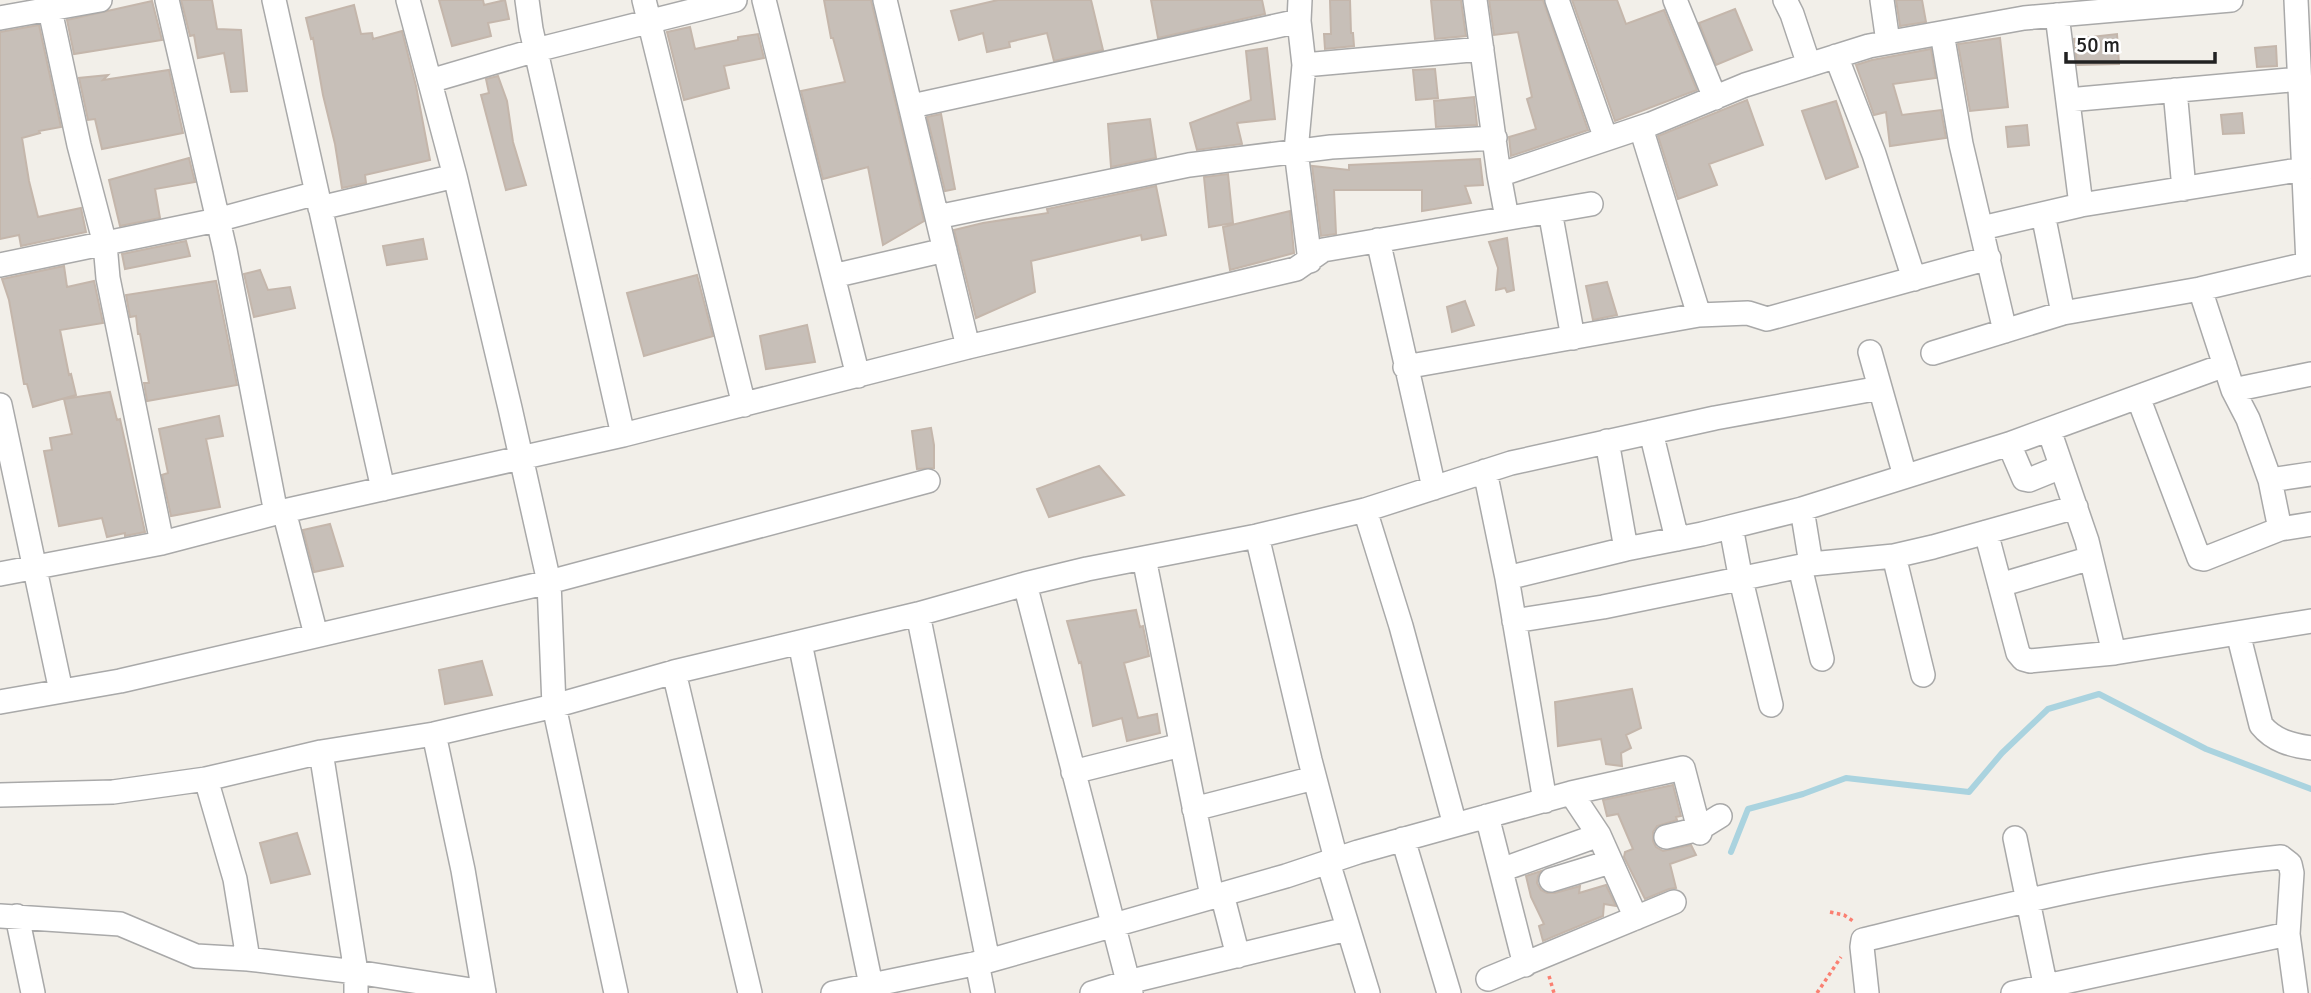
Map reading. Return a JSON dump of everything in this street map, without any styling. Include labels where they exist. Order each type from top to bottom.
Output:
[{"type":"street","points":[[0,18],[100,0]]},
{"type":"street","points":[[167,0],[225,250],[280,512],[316,635]]},
{"type":"street","points":[[274,0],[383,489]]},
{"type":"street","points":[[408,0],[455,176],[549,582],[554,706],[616,993]]},
{"type":"street","points":[[527,0],[623,435]]},
{"type":"street","points":[[430,81],[536,50],[647,11],[736,0]]},
{"type":"street","points":[[764,0],[858,376]]},
{"type":"street","points":[[885,0],[968,347]]},
{"type":"street","points":[[1475,0],[1507,218]]},
{"type":"street","points":[[1557,0],[1606,139]]},
{"type":"street","points":[[1675,0],[1715,98]]},
{"type":"street","points":[[1785,0],[1810,65]]},
{"type":"street","points":[[1882,0],[1888,42]]},
{"type":"street","points":[[1499,175],[1641,128],[1745,85],[1869,46],[2049,10],[2231,0]]},
{"type":"street","points":[[1933,352],[2063,313],[2200,289],[2310,263],[2296,0]]},
{"type":"street","points":[[50,10],[79,145],[105,244],[108,278],[162,543]]},
{"type":"street","points":[[912,106],[1300,10],[1304,65],[1296,151],[1310,261]]},
{"type":"street","points":[[2049,10],[2068,100],[2081,205]]},
{"type":"street","points":[[647,11],[744,405]]},
{"type":"street","points":[[1942,33],[1961,144],[2005,331]]},
{"type":"street","points":[[1304,65],[1482,49]]},
{"type":"street","points":[[1836,56],[1874,154],[1914,279]]},
{"type":"street","points":[[2068,100],[2300,79]]},
{"type":"street","points":[[2175,90],[2184,188]]},
{"type":"street","points":[[1641,128],[1699,315]]},
{"type":"street","points":[[937,217],[1189,165],[1331,147],[1494,138]]},
{"type":"street","points":[[1982,228],[2081,205],[2304,169]]},
{"type":"street","points":[[0,265],[319,200],[455,176]]},
{"type":"street","points":[[0,574],[162,543],[280,512],[623,435],[968,347],[1296,270],[1323,250],[1591,204]]},
{"type":"street","points":[[1550,211],[1573,338]]},
{"type":"street","points":[[2043,214],[2063,313]]},
{"type":"street","points":[[1378,240],[1434,488]]},
{"type":"street","points":[[833,276],[945,250]]},
{"type":"street","points":[[1405,367],[1699,315],[1748,313],[1767,319],[1989,258]]},
{"type":"street","points":[[2200,289],[2233,390],[2248,419],[2270,480],[2280,529]]},
{"type":"street","points":[[1870,352],[1905,476]]},
{"type":"street","points":[[1507,578],[1802,509],[2009,444],[2225,365]]},
{"type":"street","points":[[2233,390],[2311,374]]},
{"type":"street","points":[[0,795],[113,792],[206,779],[321,752],[434,734],[554,706],[674,672],[918,614],[1025,584],[1257,536],[1365,510],[1511,463],[1651,432],[1880,388]]},
{"type":"street","points":[[2138,397],[2199,558],[2204,559],[2280,529],[2311,524]]},
{"type":"street","points":[[0,405],[61,691]]},
{"type":"street","points":[[2049,430],[2076,506],[2114,653]]},
{"type":"street","points":[[1651,432],[1677,539]]},
{"type":"street","points":[[1607,442],[1626,549]]},
{"type":"street","points":[[2009,444],[2024,479],[2029,480],[2061,467]]},
{"type":"street","points":[[1485,471],[1507,578],[1545,801]]},
{"type":"street","points":[[2270,480],[2311,474]]},
{"type":"street","points":[[0,702],[120,681],[549,582],[929,481]]},
{"type":"street","points":[[1514,621],[1603,607],[1806,565],[1894,555],[2076,506]]},
{"type":"street","points":[[1802,509],[1806,565],[1822,659]]},
{"type":"street","points":[[1365,510],[1401,626],[1455,825]]},
{"type":"street","points":[[1731,527],[1771,705]]},
{"type":"street","points":[[1986,532],[2018,653],[2023,659],[2030,661],[2114,653],[2311,621]]},
{"type":"street","points":[[1257,536],[1347,929],[1368,993]]},
{"type":"street","points":[[1894,555],[1923,674]]},
{"type":"street","points":[[1144,558],[1194,809],[1217,895],[1238,956]]},
{"type":"street","points":[[2000,585],[2091,558]]},
{"type":"street","points":[[1025,584],[1130,987]]},
{"type":"street","points":[[918,614],[982,962],[983,993]]},
{"type":"street","points":[[2238,633],[2261,725],[2270,736],[2295,746],[2311,748]]},
{"type":"street","points":[[800,643],[871,985]]},
{"type":"street","points":[[674,672],[750,993]]},
{"type":"street","points":[[33,993],[9,916],[120,923],[196,956],[248,959],[356,982],[484,993],[463,870],[434,734]]},
{"type":"street","points":[[1073,772],[1181,745]]},
{"type":"street","points":[[321,752],[356,982]]},
{"type":"street","points":[[841,992],[982,962],[1054,943],[1403,839],[1571,793],[1683,768],[1699,831]]},
{"type":"street","points":[[1194,809],[1314,778]]},
{"type":"street","points":[[206,779],[240,900],[248,959]]},
{"type":"street","points":[[1571,793],[1599,835],[1636,918]]},
{"type":"street","points":[[1487,816],[1525,965]]},
{"type":"street","points":[[1666,837],[1699,831],[1720,816]]},
{"type":"street","points":[[1501,870],[1599,835]]},
{"type":"street","points":[[2015,838],[2046,990]]},
{"type":"street","points":[[1403,839],[1449,993]]},
{"type":"street","points":[[1867,993],[1862,947],[1864,940],[2027,900],[2231,862],[2281,857],[2290,864],[2292,873],[2288,934],[2296,993]]},
{"type":"street","points":[[1551,880],[1610,862]]},
{"type":"street","points":[[1488,979],[1674,902]]},
{"type":"street","points":[[1092,993],[1130,987],[1347,929]]},
{"type":"street","points":[[2013,993],[2046,990],[2288,934]]},
{"type":"building","points":[[181,0],[212,0],[217,29],[241,30],[247,91],[231,92],[224,53],[198,58],[194,35],[190,36]]},
{"type":"building","points":[[439,0],[483,0],[484,5],[505,0],[509,19],[488,23],[491,36],[452,46]]},
{"type":"building","points":[[824,0],[871,0],[924,221],[883,245],[868,167],[823,179],[801,91],[845,82],[831,38]]},
{"type":"building","points":[[998,0],[1091,0],[1103,50],[1054,61],[1047,33],[1009,42],[1010,47],[987,52],[983,33],[959,40],[951,11]]},
{"type":"building","points":[[1151,0],[1262,0],[1265,14],[1158,38]]},
{"type":"building","points":[[1330,0],[1350,0],[1354,46],[1325,49],[1324,34],[1331,34]]},
{"type":"building","points":[[1431,0],[1461,0],[1466,36],[1435,39]]},
{"type":"building","points":[[1489,0],[1543,0],[1588,130],[1511,156],[1509,137],[1536,129],[1527,99],[1532,97],[1518,32],[1494,35]]},
{"type":"building","points":[[1572,0],[1617,0],[1626,24],[1664,10],[1697,90],[1615,121]]},
{"type":"building","points":[[1896,0],[1922,0],[1926,22],[1900,26]]},
{"type":"building","points":[[152,1],[162,40],[74,54],[67,20]]},
{"type":"building","points":[[354,5],[361,34],[372,33],[373,39],[402,31],[430,160],[365,175],[366,183],[342,188],[313,38],[311,39],[306,18]]},
{"type":"building","points":[[1735,9],[1752,50],[1716,65],[1699,23]]},
{"type":"building","points":[[39,25],[61,127],[39,131],[40,133],[22,138],[29,181],[38,217],[81,208],[86,232],[21,246],[19,235],[0,239],[0,32]]},
{"type":"building","points":[[690,27],[695,49],[758,34],[764,58],[724,66],[729,88],[684,100],[667,32]]},
{"type":"building","points":[[2117,34],[2119,64],[2077,65],[2074,39]]},
{"type":"building","points":[[2000,38],[2008,107],[1970,111],[1958,44]]},
{"type":"building","points":[[2276,46],[2277,66],[2257,67],[2255,48]]},
{"type":"building","points":[[1267,48],[1275,119],[1237,123],[1242,144],[1197,150],[1190,123],[1251,100],[1246,51]]},
{"type":"building","points":[[1931,49],[1936,78],[1893,84],[1902,115],[1941,110],[1946,138],[1890,146],[1886,112],[1874,115],[1856,65]]},
{"type":"building","points":[[1435,69],[1438,98],[1416,100],[1413,70]]},
{"type":"building","points":[[169,70],[183,133],[102,149],[95,119],[88,120],[79,78],[108,75],[103,80]]},
{"type":"building","points":[[498,76],[507,101],[513,142],[526,185],[506,190],[481,95],[489,93],[486,79]]},
{"type":"building","points":[[1474,97],[1477,125],[1436,127],[1434,101]]},
{"type":"building","points":[[1747,100],[1763,145],[1709,164],[1717,185],[1678,199],[1658,136]]},
{"type":"building","points":[[1836,101],[1858,167],[1826,179],[1802,111]]},
{"type":"building","points":[[2242,113],[2244,133],[2223,134],[2221,115]]},
{"type":"building","points":[[941,114],[955,189],[945,191],[927,117]]},
{"type":"building","points":[[1150,119],[1156,158],[1111,167],[1108,124]]},
{"type":"building","points":[[2027,125],[2029,145],[2008,147],[2006,127]]},
{"type":"building","points":[[189,158],[195,182],[155,189],[160,218],[120,226],[109,180]]},
{"type":"building","points":[[1480,159],[1483,185],[1465,186],[1471,203],[1422,211],[1422,190],[1334,190],[1336,234],[1321,236],[1312,166],[1349,170],[1349,165]]},
{"type":"building","points":[[1228,174],[1233,223],[1209,227],[1204,177]]},
{"type":"building","points":[[1156,186],[1166,235],[1142,240],[1141,235],[1031,261],[1035,292],[976,318],[954,230],[1048,213],[1047,209]]},
{"type":"building","points":[[1290,211],[1294,253],[1230,270],[1223,227]]},
{"type":"building","points":[[1507,238],[1514,290],[1507,292],[1505,288],[1496,290],[1498,268],[1489,242]]},
{"type":"building","points":[[423,239],[427,259],[387,265],[383,246]]},
{"type":"building","points":[[186,241],[190,256],[125,269],[122,254]]},
{"type":"building","points":[[64,266],[67,287],[94,281],[103,323],[60,330],[76,395],[33,407],[27,384],[24,384],[9,300],[2,279]]},
{"type":"building","points":[[260,270],[268,290],[290,287],[295,308],[254,317],[244,274]]},
{"type":"building","points":[[697,275],[713,336],[644,356],[627,293]]},
{"type":"building","points":[[216,281],[237,385],[147,401],[144,383],[149,383],[140,334],[136,316],[130,317],[126,295]]},
{"type":"building","points":[[1607,282],[1617,315],[1593,320],[1586,286]]},
{"type":"building","points":[[1465,301],[1474,325],[1452,332],[1447,307]]},
{"type":"building","points":[[807,325],[815,362],[766,369],[760,336]]},
{"type":"building","points":[[110,392],[117,420],[120,419],[145,532],[107,537],[102,518],[59,526],[44,451],[52,450],[50,438],[72,434],[64,399]]},
{"type":"building","points":[[219,416],[223,436],[206,439],[220,507],[171,516],[162,475],[168,473],[159,429]]},
{"type":"building","points":[[931,428],[934,468],[917,469],[912,431]]},
{"type":"building","points":[[1099,466],[1124,495],[1049,517],[1037,489]]},
{"type":"building","points":[[330,524],[343,566],[314,572],[303,530]]},
{"type":"building","points":[[1136,610],[1140,627],[1143,626],[1149,656],[1124,663],[1138,718],[1157,714],[1160,733],[1127,741],[1122,718],[1093,726],[1081,662],[1079,663],[1067,621]]},
{"type":"building","points":[[482,661],[492,695],[445,704],[439,670]]},
{"type":"building","points":[[1632,689],[1641,728],[1626,735],[1631,748],[1621,753],[1622,766],[1606,764],[1601,739],[1558,746],[1555,702]]},
{"type":"building","points":[[1673,785],[1681,816],[1676,817],[1677,820],[1657,826],[1653,832],[1653,841],[1656,847],[1663,851],[1691,845],[1696,855],[1670,864],[1676,888],[1645,899],[1624,857],[1625,852],[1633,849],[1618,814],[1607,816],[1603,800]]},
{"type":"building","points":[[297,833],[310,874],[271,883],[260,843]]},
{"type":"building","points":[[1541,871],[1537,883],[1541,890],[1547,893],[1580,886],[1579,893],[1606,885],[1616,906],[1604,904],[1603,916],[1543,941],[1539,926],[1544,924],[1531,897],[1526,876]]},
{"type":"waterway","points":[[1731,852],[1748,809],[1803,794],[1846,778],[1969,792],[2002,753],[2048,709],[2099,694],[2206,749],[2311,789]]}]
